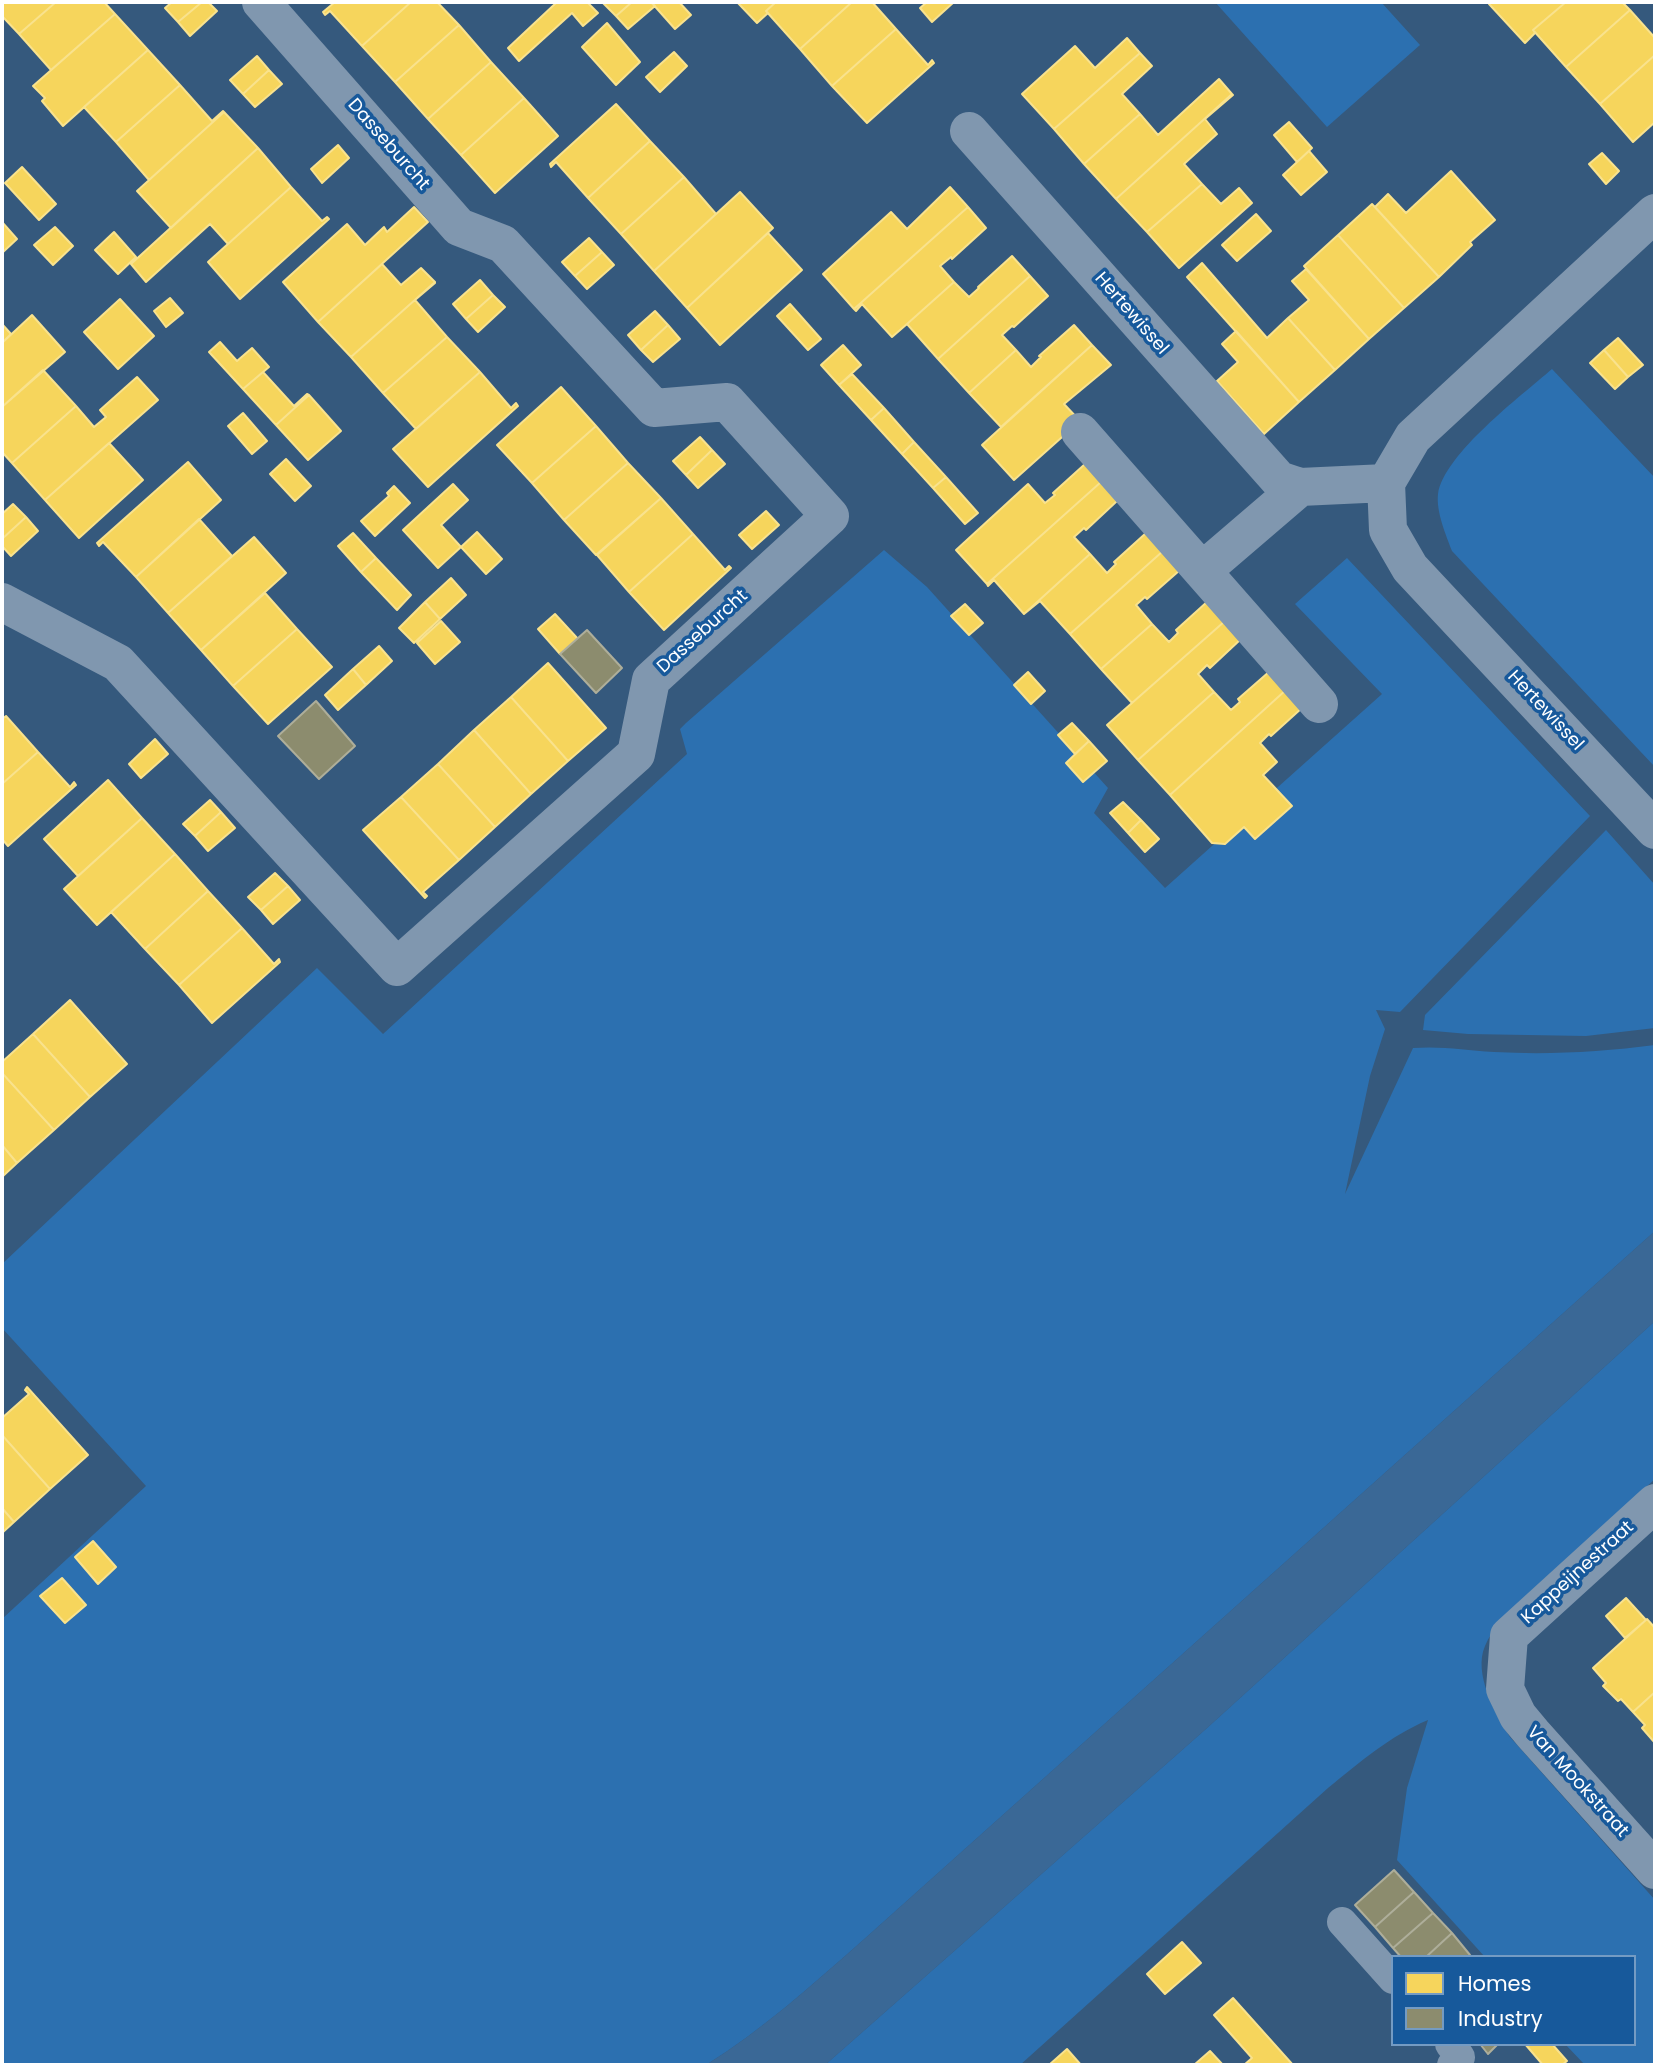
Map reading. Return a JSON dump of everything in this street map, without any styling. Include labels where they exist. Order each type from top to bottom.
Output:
[{"type":"street","name":"Dasseburcht","points":[[2,603],[118,663],[397,967],[636,754],[651,680],[830,516],[727,402],[654,408],[503,244],[459,227],[261,2]]},
{"type":"street","name":"Hertewissel","points":[[970,131],[1279,480],[1300,487]]},
{"type":"street","points":[[1202,570],[1300,487],[1386,483],[1413,437],[1655,213]]},
{"type":"street","points":[[1080,432],[1319,704]]},
{"type":"street","name":"Hertewissel","points":[[1386,483],[1388,530],[1410,568],[1655,830]]},
{"type":"street","name":"Kappeijnestraat","points":[[1505,1689],[1509,1636],[1655,1503]]},
{"type":"street","name":"Van Mookstraat","points":[[1505,1689],[1518,1716],[1655,1870]]},
{"type":"lane","points":[[1342,1922],[1391,1977]]},
{"type":"lane","points":[[1452,2046],[1461,2057],[1452,2065]]},
{"type":"shaded area","points":[[1215,2],[1381,2],[1420,45],[1327,127]]},
{"type":"shaded area","points":[[1552,369],[1655,478],[1655,767],[1452,551],[1440,516],[1438,494],[1443,478],[1454,461],[1504,410]]},
{"type":"shaded area","points":[[884,550],[927,587],[1108,788],[1094,813],[1165,888],[1382,694],[1295,604],[1347,558],[1590,816],[1400,1012],[1376,1010],[1385,1029],[1370,1076],[1345,1194],[1413,1048],[1554,1053],[1655,1045],[1655,1231],[805,1991],[706,2065],[2,2065],[2,1619],[146,1486],[2,1328],[2,1264],[317,968],[383,1034],[687,754],[680,729],[686,723]]},
{"type":"shaded area","points":[[1606,830],[1655,885],[1655,1028],[1586,1036],[1468,1034],[1423,1030],[1425,1015]]},
{"type":"shaded area","points":[[1655,1231],[1655,1321],[1207,1728],[825,2065],[706,2065],[805,1991]]},
{"type":"shaded area","points":[[1655,1321],[1655,1479],[1504,1618],[1485,1646],[1482,1668],[1487,1693],[1510,1737],[1655,1900],[1655,2065],[1585,2065],[1567,2046],[1636,2046],[1636,1955],[1483,1955],[1397,1860],[1407,1788],[1428,1720],[1388,1742],[1328,1788],[1020,2065],[825,2065],[1207,1728]]},
{"type":"building: Homes","points":[[2,2],[56,2],[19,34],[2,16]]},
{"type":"building: Homes","points":[[56,2],[104,2],[115,14],[51,70],[19,34]]},
{"type":"building: Homes","points":[[172,2],[202,2],[178,22],[165,8]]},
{"type":"building: Homes","points":[[202,2],[208,2],[217,11],[190,36],[178,22]]},
{"type":"building: Homes","points":[[335,2],[411,2],[362,46],[330,11],[325,15],[323,12]]},
{"type":"building: Homes","points":[[411,2],[437,2],[459,25],[395,82],[362,46]]},
{"type":"building: Homes","points":[[557,2],[587,2],[598,13],[583,26],[572,13],[519,61],[508,48]]},
{"type":"building: Homes","points":[[602,2],[632,2],[616,16]]},
{"type":"building: Homes","points":[[632,2],[651,2],[655,6],[628,29],[616,16]]},
{"type":"building: Homes","points":[[651,2],[679,2],[691,15],[675,29]]},
{"type":"building: Homes","points":[[737,2],[776,2],[757,23]]},
{"type":"building: Homes","points":[[776,2],[852,2],[800,49],[766,11]]},
{"type":"building: Homes","points":[[852,2],[872,2],[896,29],[832,86],[800,49]]},
{"type":"building: Homes","points":[[927,2],[954,2],[932,22],[920,8]]},
{"type":"building: Homes","points":[[1566,2],[1533,30],[1535,33],[1525,43],[1489,4]]},
{"type":"building: Homes","points":[[1566,2],[1622,2],[1630,10],[1566,67],[1533,30]]},
{"type":"building: Homes","points":[[1630,10],[1655,38],[1655,55],[1600,104],[1566,67]]},
{"type":"building: Homes","points":[[115,14],[148,50],[63,126],[42,101],[45,98],[33,86]]},
{"type":"building: Homes","points":[[607,23],[640,62],[616,85],[582,47]]},
{"type":"building: Homes","points":[[459,25],[491,62],[428,119],[395,82]]},
{"type":"building: Homes","points":[[896,29],[928,65],[932,60],[934,63],[867,123],[832,86]]},
{"type":"building: Homes","points":[[1127,38],[1140,53],[1054,129],[1022,94],[1075,46],[1095,68]]},
{"type":"building: Homes","points":[[148,50],[180,85],[116,142],[84,107]]},
{"type":"building: Homes","points":[[674,52],[687,66],[660,92],[646,77]]},
{"type":"building: Homes","points":[[1140,53],[1152,66],[1122,94],[1140,114],[1084,164],[1054,129]]},
{"type":"building: Homes","points":[[1655,55],[1655,122],[1633,142],[1600,104]]},
{"type":"building: Homes","points":[[257,56],[269,70],[243,94],[230,80]]},
{"type":"building: Homes","points":[[491,62],[524,98],[461,155],[428,119]]},
{"type":"building: Homes","points":[[269,70],[282,84],[255,107],[243,94]]},
{"type":"building: Homes","points":[[1219,79],[1232,94],[1116,199],[1084,164],[1140,114],[1158,135]]},
{"type":"building: Homes","points":[[180,85],[212,121],[224,112],[149,180],[116,142]]},
{"type":"building: Homes","points":[[1232,94],[1205,119],[1217,134],[1184,164],[1202,184],[1147,232],[1116,199]]},
{"type":"building: Homes","points":[[524,98],[558,136],[495,193],[461,155]]},
{"type":"building: Homes","points":[[616,104],[650,141],[588,198],[556,162],[551,167],[550,164]]},
{"type":"building: Homes","points":[[224,112],[258,148],[171,228],[137,191]]},
{"type":"building: Homes","points":[[1289,122],[1312,148],[1297,162],[1274,135]]},
{"type":"building: Homes","points":[[650,141],[684,177],[621,234],[588,198]]},
{"type":"building: Homes","points":[[338,145],[349,158],[322,183],[311,169]]},
{"type":"building: Homes","points":[[258,148],[291,187],[228,244],[210,224],[146,282],[131,264]]},
{"type":"building: Homes","points":[[1309,151],[1327,172],[1301,195],[1283,175]]},
{"type":"building: Homes","points":[[1602,153],[1619,171],[1606,184],[1589,164]]},
{"type":"building: Homes","points":[[22,167],[56,204],[39,220],[5,183]]},
{"type":"building: Homes","points":[[1451,171],[1495,220],[1470,242],[1472,245],[1439,277],[1375,207],[1388,194],[1406,213]]},
{"type":"building: Homes","points":[[684,177],[716,214],[654,271],[621,234]]},
{"type":"building: Homes","points":[[1202,184],[1221,204],[1239,188],[1252,203],[1179,268],[1147,232]]},
{"type":"building: Homes","points":[[291,187],[322,221],[327,217],[329,219],[240,299],[208,262]]},
{"type":"building: Homes","points":[[950,187],[968,207],[854,309],[823,274],[891,212],[907,229]]},
{"type":"building: Homes","points":[[740,192],[773,228],[687,308],[654,271]]},
{"type":"building: Homes","points":[[1372,204],[1439,277],[1404,308],[1338,235]]},
{"type":"building: Homes","points":[[414,207],[428,222],[318,322],[283,282],[347,224],[365,245],[384,227],[387,232]]},
{"type":"building: Homes","points":[[968,207],[986,228],[952,259],[951,257],[940,266],[954,282],[892,337],[862,304],[856,311],[854,309]]},
{"type":"building: Homes","points":[[1256,214],[1271,231],[1237,261],[1222,245]]},
{"type":"building: Homes","points":[[2,222],[17,239],[2,253]]},
{"type":"building: Homes","points":[[55,227],[73,246],[53,265],[34,245]]},
{"type":"building: Homes","points":[[114,232],[136,257],[118,274],[95,250]]},
{"type":"building: Homes","points":[[768,233],[802,270],[720,345],[687,308]]},
{"type":"building: Homes","points":[[1338,235],[1404,308],[1369,339],[1304,266]]},
{"type":"building: Homes","points":[[589,238],[602,252],[575,276],[562,262]]},
{"type":"building: Homes","points":[[602,252],[614,265],[587,289],[575,276]]},
{"type":"building: Homes","points":[[1012,256],[1030,276],[938,359],[907,324],[954,282],[969,297]]},
{"type":"building: Homes","points":[[1202,263],[1267,338],[1288,318],[1335,370],[1299,402],[1187,277]]},
{"type":"building: Homes","points":[[382,264],[401,285],[421,268],[435,282],[351,357],[318,322]]},
{"type":"building: Homes","points":[[1306,269],[1369,339],[1335,370],[1288,318],[1309,300],[1292,281]]},
{"type":"building: Homes","points":[[1030,276],[1048,296],[1002,335],[1016,350],[969,393],[938,359]]},
{"type":"building: Homes","points":[[480,280],[493,295],[466,319],[453,304]]},
{"type":"building: Homes","points":[[435,282],[415,300],[447,337],[383,393],[351,357]]},
{"type":"building: Homes","points":[[493,295],[505,307],[478,332],[466,319]]},
{"type":"building: Homes","points":[[170,298],[183,313],[166,327],[154,311]]},
{"type":"building: Homes","points":[[120,299],[154,336],[118,369],[84,332]]},
{"type":"building: Homes","points":[[790,304],[821,339],[808,350],[777,316]]},
{"type":"building: Homes","points":[[655,311],[668,325],[641,350],[628,335]]},
{"type":"building: Homes","points":[[32,315],[65,352],[2,407],[2,343]]},
{"type":"building: Homes","points":[[2,324],[11,334],[2,343]]},
{"type":"building: Homes","points":[[668,325],[680,339],[653,362],[641,350]]},
{"type":"building: Homes","points":[[1074,325],[1092,345],[1001,427],[969,393],[1016,350],[1031,367],[1041,357],[1039,356]]},
{"type":"building: Homes","points":[[1236,331],[1299,402],[1264,434],[1217,381],[1238,362],[1222,344]]},
{"type":"building: Homes","points":[[447,337],[480,372],[416,429],[383,393]]},
{"type":"building: Homes","points":[[1618,338],[1643,365],[1628,377],[1604,350]]},
{"type":"building: Homes","points":[[220,342],[237,361],[252,348],[269,367],[243,389],[209,352]]},
{"type":"building: Homes","points":[[843,345],[861,365],[839,385],[821,365]]},
{"type":"building: Homes","points":[[1092,345],[1111,365],[1064,404],[1080,421],[1014,480],[982,445]]},
{"type":"building: Homes","points":[[1604,350],[1628,377],[1615,389],[1590,363]]},
{"type":"building: Homes","points":[[43,370],[76,406],[12,463],[2,452],[2,407]]},
{"type":"building: Homes","points":[[263,372],[294,406],[309,395],[276,425],[243,389]]},
{"type":"building: Homes","points":[[480,372],[511,408],[516,403],[518,406],[428,487],[393,449]]},
{"type":"building: Homes","points":[[852,374],[884,408],[871,420],[839,385]]},
{"type":"building: Homes","points":[[137,377],[158,400],[45,500],[12,463],[76,406],[94,427],[106,417],[100,410]]},
{"type":"building: Homes","points":[[561,387],[596,426],[532,483],[497,445]]},
{"type":"building: Homes","points":[[309,395],[341,431],[308,460],[276,425]]},
{"type":"building: Homes","points":[[884,408],[914,442],[902,454],[871,420]]},
{"type":"building: Homes","points":[[243,413],[267,441],[252,454],[228,426]]},
{"type":"building: Homes","points":[[596,426],[628,463],[564,520],[532,483]]},
{"type":"building: Homes","points":[[700,437],[712,450],[686,475],[673,461]]},
{"type":"building: Homes","points":[[914,442],[946,477],[933,488],[902,454]]},
{"type":"building: Homes","points":[[109,443],[143,480],[79,538],[45,500]]},
{"type":"building: Homes","points":[[712,450],[725,464],[698,488],[686,475]]},
{"type":"building: Homes","points":[[286,459],[311,486],[295,501],[270,474]]},
{"type":"building: Homes","points":[[188,462],[221,500],[136,577],[103,542],[99,546],[97,543]]},
{"type":"building: Homes","points":[[628,463],[661,498],[596,555],[564,520]]},
{"type":"building: Homes","points":[[1085,464],[1101,482],[987,584],[956,550],[1028,484],[1045,503]]},
{"type":"building: Homes","points":[[946,477],[978,513],[965,524],[933,488]]},
{"type":"building: Homes","points":[[1101,482],[1117,501],[1086,530],[1084,528],[1074,537],[1090,554],[1024,614],[994,580],[988,586],[987,584]]},
{"type":"building: Homes","points":[[453,484],[468,500],[441,525],[461,547],[438,568],[403,530]]},
{"type":"building: Homes","points":[[394,486],[410,503],[375,536],[361,521],[389,496],[387,493]]},
{"type":"building: Homes","points":[[661,498],[693,534],[629,592],[597,555]]},
{"type":"building: Homes","points":[[13,504],[26,517],[2,539],[2,514]]},
{"type":"building: Homes","points":[[766,511],[779,525],[752,549],[739,535]]},
{"type":"building: Homes","points":[[26,517],[38,531],[11,556],[2,546],[2,539]]},
{"type":"building: Homes","points":[[199,519],[232,556],[168,613],[136,577]]},
{"type":"building: Homes","points":[[477,532],[502,559],[486,574],[461,547]]},
{"type":"building: Homes","points":[[353,533],[376,558],[361,572],[338,546]]},
{"type":"building: Homes","points":[[1146,533],[1163,551],[1070,634],[1040,601],[1024,614],[1090,554],[1107,573],[1116,564],[1114,562]]},
{"type":"building: Homes","points":[[693,534],[725,570],[729,566],[731,568],[664,630],[629,592]]},
{"type":"building: Homes","points":[[254,537],[286,573],[201,650],[168,613]]},
{"type":"building: Homes","points":[[1163,551],[1180,570],[1147,599],[1145,597],[1136,605],[1152,624],[1101,669],[1070,634]]},
{"type":"building: Homes","points":[[376,558],[411,595],[397,610],[361,572]]},
{"type":"building: Homes","points":[[451,578],[466,595],[440,619],[425,602]]},
{"type":"building: Homes","points":[[265,593],[297,629],[233,686],[201,650]]},
{"type":"building: Homes","points":[[1208,601],[1225,621],[1132,703],[1101,669],[1152,624],[1169,642],[1178,633],[1176,630]]},
{"type":"building: Homes","points":[[425,602],[440,619],[414,643],[399,628]]},
{"type":"building: Homes","points":[[965,604],[983,623],[969,635],[951,616]]},
{"type":"building: Homes","points":[[555,614],[578,639],[560,654],[538,629]]},
{"type":"building: Homes","points":[[441,621],[460,642],[435,664],[417,643]]},
{"type":"building: Homes","points":[[1225,621],[1241,639],[1210,668],[1207,665],[1198,674],[1214,692],[1138,760],[1107,725]]},
{"type":"building: Homes","points":[[297,629],[332,667],[268,724],[233,686]]},
{"type":"building: Homes","points":[[379,646],[392,661],[366,685],[353,669]]},
{"type":"building: Homes","points":[[548,663],[606,728],[568,761],[511,697]]},
{"type":"building: Homes","points":[[353,669],[366,685],[338,710],[325,695]]},
{"type":"building: Homes","points":[[1270,671],[1287,689],[1170,795],[1138,760],[1214,692],[1231,710],[1240,702],[1238,699]]},
{"type":"building: Homes","points":[[1028,672],[1045,691],[1031,704],[1014,685]]},
{"type":"building: Homes","points":[[1287,689],[1303,707],[1260,743],[1277,762],[1263,775],[1292,806],[1255,839],[1244,827],[1225,844],[1212,843],[1170,795]]},
{"type":"building: Homes","points":[[511,697],[568,761],[531,794],[474,730]]},
{"type":"building: Homes","points":[[6,716],[38,752],[2,784],[2,719]]},
{"type":"building: Homes","points":[[1072,723],[1089,741],[1075,754],[1058,735]]},
{"type":"building: Homes","points":[[474,730],[531,794],[495,827],[438,764]]},
{"type":"building: Homes","points":[[155,739],[168,754],[141,778],[129,764]]},
{"type":"building: Homes","points":[[1089,741],[1107,761],[1083,782],[1066,763]]},
{"type":"building: Homes","points":[[38,752],[70,787],[74,782],[76,785],[8,846],[2,839],[2,784]]},
{"type":"building: Homes","points":[[438,764],[495,827],[459,860],[401,797]]},
{"type":"building: Homes","points":[[108,780],[142,818],[78,876],[44,839]]},
{"type":"building: Homes","points":[[401,797],[459,860],[423,892],[427,896],[425,898],[363,830]]},
{"type":"building: Homes","points":[[210,800],[221,812],[195,836],[183,824]]},
{"type":"building: Homes","points":[[1123,802],[1141,820],[1128,833],[1110,813]]},
{"type":"building: Homes","points":[[221,812],[235,828],[208,851],[195,836]]},
{"type":"building: Homes","points":[[142,818],[175,854],[97,925],[64,889]]},
{"type":"building: Homes","points":[[1141,820],[1159,839],[1145,852],[1128,833]]},
{"type":"building: Homes","points":[[175,854],[208,891],[145,949],[111,912]]},
{"type":"building: Homes","points":[[275,873],[288,886],[261,910],[248,897]]},
{"type":"building: Homes","points":[[288,886],[300,900],[273,924],[261,910]]},
{"type":"building: Homes","points":[[208,891],[242,928],[179,985],[145,949]]},
{"type":"building: Homes","points":[[242,928],[274,964],[279,959],[280,962],[212,1023],[179,985]]},
{"type":"building: Homes","points":[[70,1000],[127,1064],[90,1097],[33,1034]]},
{"type":"building: Homes","points":[[33,1034],[90,1097],[54,1130],[2,1073],[2,1062]]},
{"type":"building: Homes","points":[[2,1073],[54,1130],[17,1163],[2,1145]]},
{"type":"building: Homes","points":[[2,1145],[17,1163],[2,1177]]},
{"type":"building: Homes","points":[[27,1387],[88,1455],[50,1489],[2,1435],[2,1418],[29,1394],[25,1390]]},
{"type":"building: Homes","points":[[2,1435],[50,1489],[14,1522],[2,1508]]},
{"type":"building: Homes","points":[[2,1508],[14,1522],[2,1533]]},
{"type":"building: Homes","points":[[93,1541],[116,1567],[98,1584],[75,1557]]},
{"type":"building: Homes","points":[[62,1578],[86,1605],[65,1623],[40,1596]]},
{"type":"building: Homes","points":[[1626,1598],[1646,1620],[1625,1638],[1606,1616]]},
{"type":"building: Homes","points":[[1647,1619],[1655,1628],[1655,1692],[1633,1712],[1603,1686],[1606,1683],[1593,1668]]},
{"type":"building: Homes","points":[[1655,1692],[1655,1743],[1642,1728],[1645,1725],[1633,1712]]},
{"type":"building: Homes","points":[[1182,1942],[1201,1963],[1165,1994],[1147,1974]]},
{"type":"building: Homes","points":[[1233,1998],[1293,2065],[1244,2065],[1252,2058],[1214,2015]]},
{"type":"building: Homes","points":[[1527,2046],[1554,2046],[1567,2061],[1562,2065],[1543,2065]]},
{"type":"building: Homes","points":[[1067,2049],[1081,2065],[1049,2065]]},
{"type":"building: Homes","points":[[1210,2051],[1223,2065],[1194,2065]]},
{"type":"building: Industry","points":[[587,630],[622,668],[596,693],[560,654]]},
{"type":"building: Industry","points":[[316,701],[355,746],[319,779],[278,736]]},
{"type":"building: Industry","points":[[1394,1870],[1414,1892],[1375,1927],[1355,1905]]},
{"type":"building: Industry","points":[[1414,1892],[1433,1913],[1393,1948],[1375,1927]]},
{"type":"building: Industry","points":[[1433,1913],[1452,1933],[1428,1955],[1399,1955],[1393,1948]]},
{"type":"building: Industry","points":[[1452,1933],[1470,1955],[1428,1955]]},
{"type":"building: Industry","points":[[1482,2046],[1496,2046],[1488,2054]]}]
